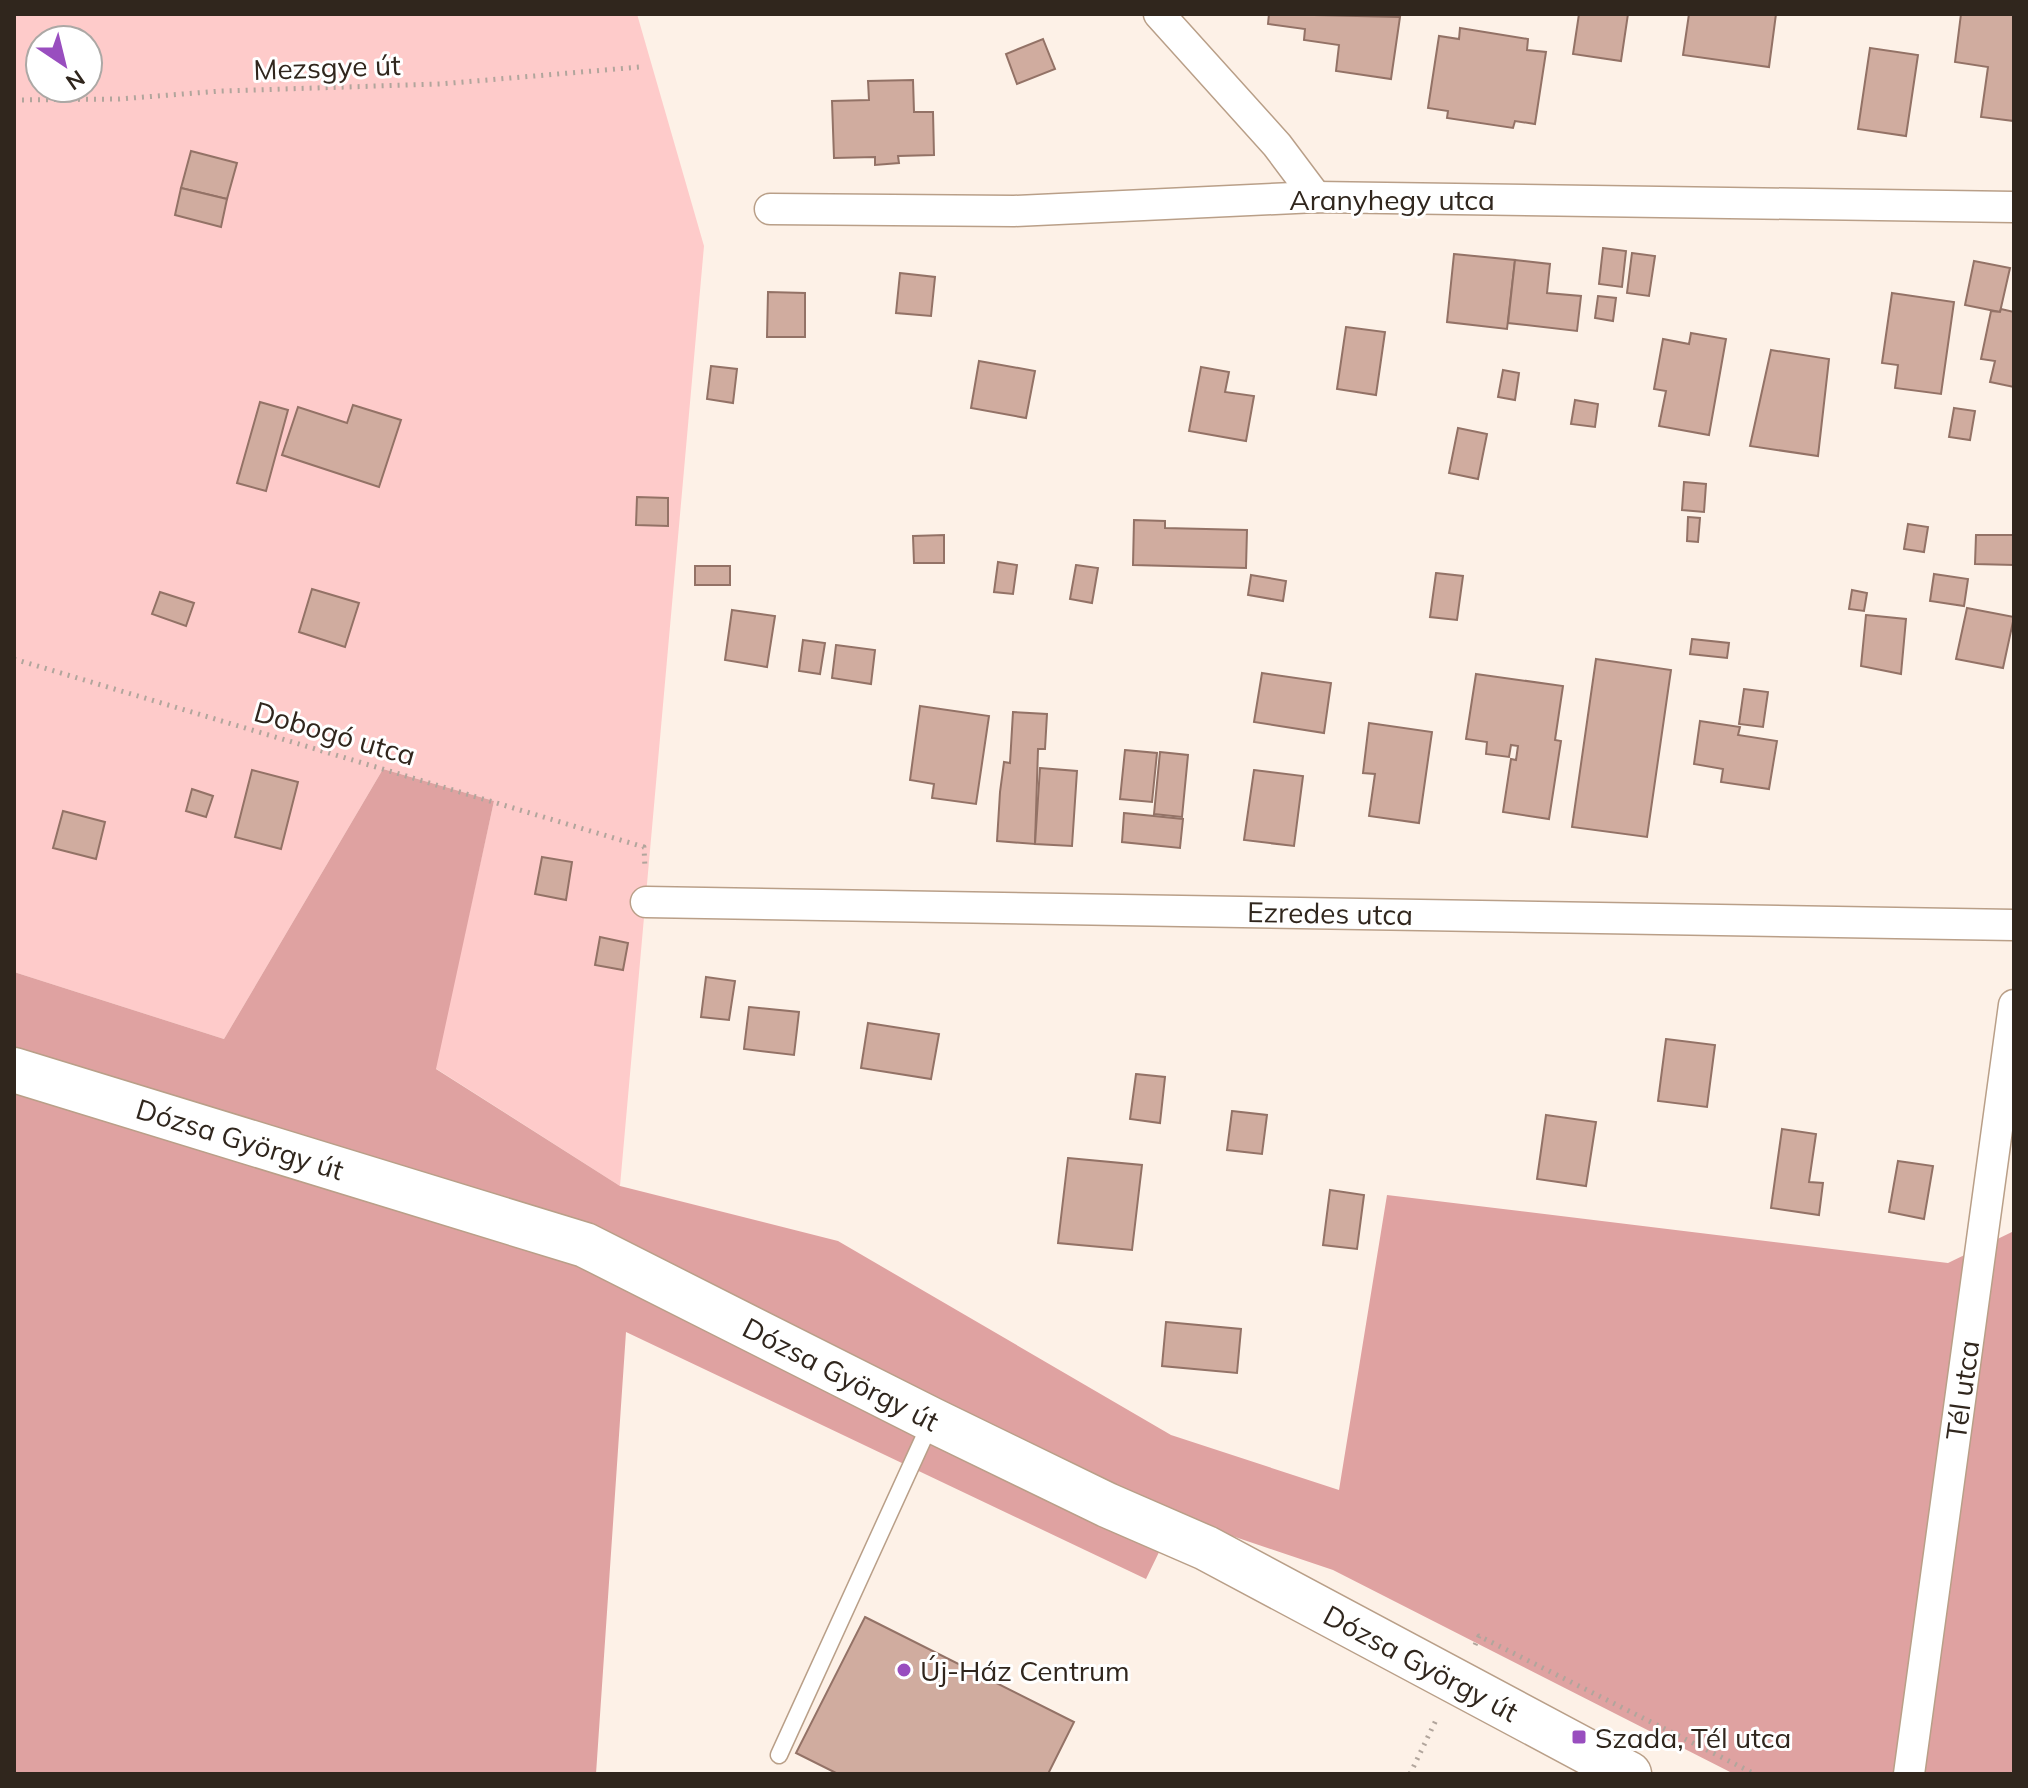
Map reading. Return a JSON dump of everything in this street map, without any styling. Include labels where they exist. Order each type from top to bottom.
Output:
[{"type":"main road","name":"Dózsa György út","points":[[14,1070],[585,1245],[932,1420],[1107,1505],[1206,1548],[1629,1774]]},
{"type":"street","points":[[1159,14],[1277,145],[1316,197]]},
{"type":"street","name":"Aranyhegy utca","points":[[770,209],[1014,211],[1316,197],[2014,207]]},
{"type":"street","name":"Ezredes utca","points":[[646,902],[2014,925]]},
{"type":"street","name":"Tél utca","points":[[1909,1774],[2001,1208],[2014,1005]]},
{"type":"lane","points":[[779,1755],[932,1420]]},
{"type":"path","name":"Mezsgye út","points":[[14,100],[119,99],[221,91],[440,84],[640,67]]},
{"type":"path","name":"Dobogó utca","points":[[14,659],[644,847]]},
{"type":"shaded area","points":[[14,14],[637,14],[704,246],[620,1186],[435,1068],[494,801],[383,769],[224,1039],[14,972]]},
{"type":"shaded area","points":[[383,769],[494,801],[436,1069],[620,1186],[838,1241],[1171,1435],[1339,1490],[1387,1195],[1948,1263],[2014,1231],[2014,1774],[1734,1774],[1333,1570],[1176,1517],[1146,1579],[626,1332],[596,1774],[14,1774],[14,972],[224,1039]]},
{"type":"building","points":[[1269,14],[1400,17],[1391,79],[1336,71],[1339,45],[1304,40],[1305,29],[1268,24]]},
{"type":"building","points":[[1579,14],[1628,14],[1621,61],[1573,54]]},
{"type":"building","points":[[1689,14],[1776,14],[1769,67],[1683,55]]},
{"type":"building","points":[[1961,14],[2014,14],[2014,121],[1981,117],[1988,67],[1955,62]]},
{"type":"building","points":[[1460,28],[1528,39],[1527,50],[1546,52],[1535,124],[1515,121],[1513,128],[1447,118],[1448,111],[1428,108],[1439,36],[1459,39]]},
{"type":"building","points":[[1043,39],[1055,69],[1017,84],[1006,54]]},
{"type":"building","points":[[1870,48],[1918,55],[1906,136],[1858,129]]},
{"type":"building","points":[[913,80],[914,112],[933,112],[934,155],[898,156],[899,163],[875,165],[875,157],[834,158],[832,101],[869,100],[868,81]]},
{"type":"building","points":[[191,151],[237,163],[227,199],[181,188]]},
{"type":"building","points":[[181,188],[227,199],[221,227],[175,215]]},
{"type":"building","points":[[1603,248],[1626,251],[1622,287],[1599,284]]},
{"type":"building","points":[[1632,253],[1655,256],[1649,296],[1627,293]]},
{"type":"building","points":[[1454,254],[1515,260],[1507,329],[1447,322]]},
{"type":"building","points":[[1515,260],[1550,264],[1547,293],[1581,296],[1577,331],[1508,323]]},
{"type":"building","points":[[1974,261],[2010,268],[2000,312],[1965,305]]},
{"type":"building","points":[[900,273],[935,277],[931,316],[896,313]]},
{"type":"building","points":[[768,292],[805,293],[805,337],[767,337]]},
{"type":"building","points":[[1892,293],[1954,302],[1941,394],[1895,388],[1898,365],[1882,363]]},
{"type":"building","points":[[1598,296],[1616,298],[1613,321],[1595,318]]},
{"type":"building","points":[[2001,309],[2014,312],[2014,387],[1990,382],[1995,361],[1981,359],[1991,311],[2000,312]]},
{"type":"building","points":[[1346,327],[1385,332],[1376,395],[1337,389]]},
{"type":"building","points":[[1691,333],[1726,339],[1709,435],[1659,426],[1666,391],[1654,389],[1663,339],[1689,344]]},
{"type":"building","points":[[1771,350],[1829,359],[1818,456],[1750,446]]},
{"type":"building","points":[[979,361],[1035,371],[1026,418],[971,408]]},
{"type":"building","points":[[711,366],[737,369],[733,403],[707,399]]},
{"type":"building","points":[[1201,367],[1229,372],[1225,392],[1254,396],[1246,441],[1189,431]]},
{"type":"building","points":[[1503,370],[1519,373],[1515,400],[1498,397]]},
{"type":"building","points":[[1575,400],[1598,404],[1595,427],[1571,424]]},
{"type":"building","points":[[260,402],[288,410],[266,491],[237,483]]},
{"type":"building","points":[[353,405],[401,420],[379,487],[282,455],[298,407],[347,423]]},
{"type":"building","points":[[1954,408],[1975,411],[1970,440],[1949,437]]},
{"type":"building","points":[[1458,428],[1487,434],[1478,479],[1449,473]]},
{"type":"building","points":[[1684,482],[1706,484],[1704,512],[1682,510]]},
{"type":"building","points":[[637,497],[668,498],[668,526],[636,525]]},
{"type":"building","points":[[1688,517],[1700,518],[1698,542],[1687,541]]},
{"type":"building","points":[[1134,520],[1165,521],[1165,528],[1247,530],[1246,568],[1133,565]]},
{"type":"building","points":[[1908,524],[1928,527],[1924,552],[1904,549]]},
{"type":"building","points":[[944,535],[944,563],[914,563],[913,536]]},
{"type":"building","points":[[1976,535],[2014,535],[2014,565],[1975,564]]},
{"type":"building","points":[[998,562],[1017,565],[1013,594],[994,592]]},
{"type":"building","points":[[1076,565],[1098,568],[1092,603],[1070,599]]},
{"type":"building","points":[[695,566],[730,566],[730,585],[695,585]]},
{"type":"building","points":[[1436,573],[1463,576],[1457,620],[1430,617]]},
{"type":"building","points":[[1934,574],[1968,579],[1964,606],[1930,601]]},
{"type":"building","points":[[1251,575],[1286,581],[1283,601],[1248,595]]},
{"type":"building","points":[[312,589],[359,603],[345,647],[299,632]]},
{"type":"building","points":[[1852,590],[1867,593],[1864,611],[1849,609]]},
{"type":"building","points":[[160,592],[194,603],[186,626],[152,614]]},
{"type":"building","points":[[1967,608],[2014,617],[2003,668],[1956,659]]},
{"type":"building","points":[[732,610],[775,616],[767,667],[725,660]]},
{"type":"building","points":[[1866,615],[1906,619],[1901,674],[1861,666]]},
{"type":"building","points":[[1692,639],[1729,643],[1727,658],[1690,654]]},
{"type":"building","points":[[803,640],[825,643],[820,674],[799,671]]},
{"type":"building","points":[[836,645],[875,650],[871,684],[832,678]]},
{"type":"building","points":[[1596,659],[1671,670],[1647,837],[1572,827]]},
{"type":"building","points":[[1262,673],[1331,683],[1324,733],[1254,722]]},
{"type":"building","points":[[1476,674],[1563,686],[1555,740],[1561,741],[1549,819],[1503,812],[1511,759],[1516,760],[1518,746],[1511,745],[1509,757],[1486,754],[1487,742],[1466,739]]},
{"type":"building","points":[[1744,689],[1768,692],[1763,727],[1739,724]]},
{"type":"building","points":[[920,706],[989,716],[976,804],[932,798],[934,784],[910,780]]},
{"type":"building","points":[[1013,712],[1047,714],[1045,749],[1038,749],[1035,844],[997,841],[1004,762],[1010,763]]},
{"type":"building","points":[[1700,721],[1740,727],[1738,735],[1777,741],[1769,789],[1721,782],[1723,769],[1694,764]]},
{"type":"building","points":[[1369,723],[1432,732],[1419,823],[1369,816],[1375,774],[1363,773]]},
{"type":"building","points":[[1125,750],[1157,753],[1152,802],[1120,799]]},
{"type":"building","points":[[1160,752],[1188,755],[1182,817],[1154,814]]},
{"type":"building","points":[[1040,768],[1077,771],[1072,846],[1035,844]]},
{"type":"building","points":[[252,770],[298,782],[281,849],[235,837]]},
{"type":"building","points":[[1254,770],[1303,776],[1294,846],[1244,840]]},
{"type":"building","points":[[192,789],[213,796],[206,817],[186,811]]},
{"type":"building","points":[[63,811],[105,822],[96,859],[53,848]]},
{"type":"building","points":[[1124,813],[1183,819],[1180,848],[1122,842]]},
{"type":"building","points":[[542,857],[572,862],[566,900],[535,894]]},
{"type":"building","points":[[600,937],[628,943],[623,970],[595,965]]},
{"type":"building","points":[[706,977],[735,981],[729,1020],[701,1017]]},
{"type":"building","points":[[749,1007],[799,1012],[794,1055],[744,1049]]},
{"type":"building","points":[[868,1023],[939,1034],[931,1079],[861,1068]]},
{"type":"building","points":[[1666,1039],[1715,1045],[1707,1107],[1658,1101]]},
{"type":"building","points":[[1136,1074],[1165,1077],[1160,1123],[1130,1119]]},
{"type":"building","points":[[1232,1111],[1267,1115],[1262,1154],[1227,1150]]},
{"type":"building","points":[[1546,1115],[1596,1122],[1586,1186],[1537,1179]]},
{"type":"building","points":[[1782,1129],[1816,1134],[1809,1182],[1823,1183],[1819,1215],[1771,1208]]},
{"type":"building","points":[[1068,1158],[1142,1165],[1132,1250],[1058,1243]]},
{"type":"building","points":[[1898,1161],[1933,1166],[1924,1219],[1889,1212]]},
{"type":"building","points":[[1330,1190],[1364,1195],[1357,1249],[1323,1245]]},
{"type":"building","points":[[1166,1322],[1241,1329],[1237,1373],[1162,1366]]},
{"type":"building","name":"Új-Ház Centrum","points":[[865,1617],[1074,1722],[1048,1774],[838,1774],[796,1753]]},
{"type":"place","name":"Új-Ház Centrum","points":[[904,1670]]},
{"type":"place","name":"Szada, Tél utca","points":[[1579,1737]]}]
